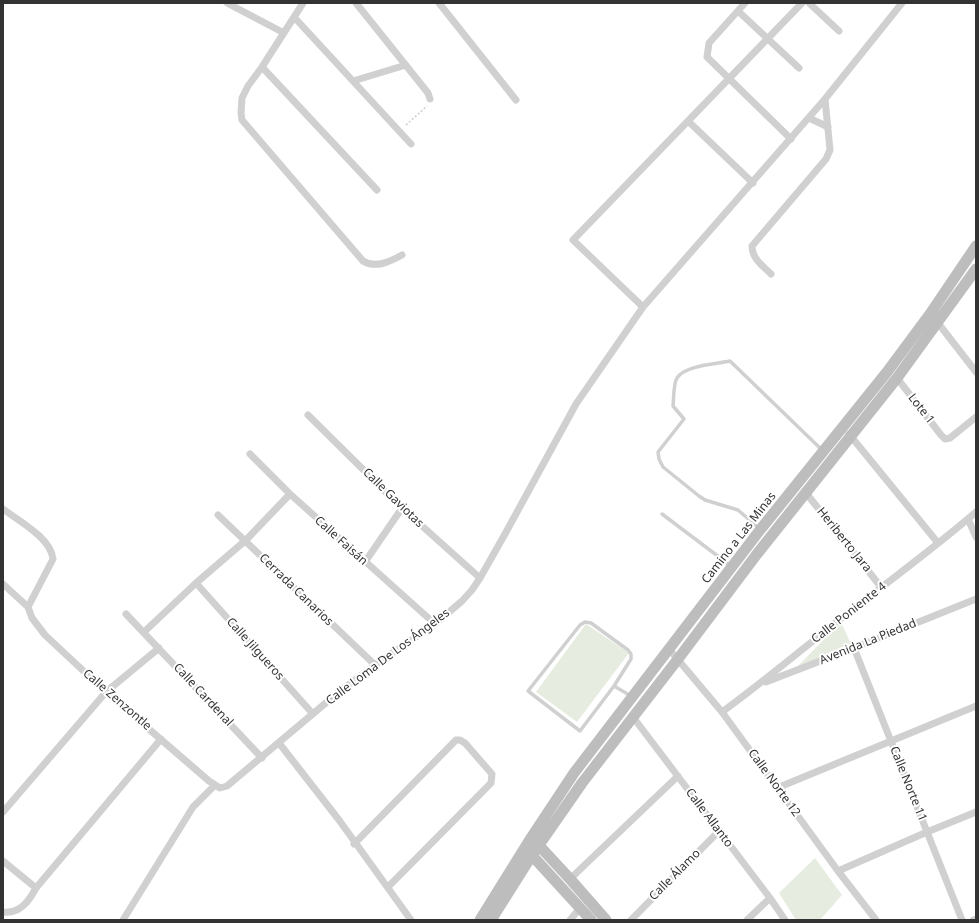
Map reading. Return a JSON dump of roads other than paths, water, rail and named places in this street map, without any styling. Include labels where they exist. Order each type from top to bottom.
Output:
[{"type":"street","points":[[227,3],[284,33]]},
{"type":"street","points":[[303,3],[248,86],[242,98],[242,120],[363,261],[372,265],[380,264],[402,255]]},
{"type":"street","points":[[356,3],[428,93],[430,100]]},
{"type":"street","points":[[439,3],[516,100]]},
{"type":"street","points":[[745,3],[709,43],[707,57],[791,138]]},
{"type":"street","points":[[643,307],[573,240],[802,3]]},
{"type":"street","points":[[809,3],[839,31]]},
{"type":"street","name":"Calle Loma De Los Ángeles","points":[[215,785],[220,788],[224,788],[375,665],[435,624],[462,601],[480,578],[576,404],[643,307],[809,118],[902,3]]},
{"type":"street","points":[[738,11],[799,68]]},
{"type":"street","points":[[294,16],[411,144]]},
{"type":"street","points":[[353,81],[406,65]]},
{"type":"street","points":[[262,67],[377,190]]},
{"type":"street","points":[[771,274],[754,258],[752,246],[826,159],[830,150],[825,99]]},
{"type":"street","points":[[809,118],[828,127]]},
{"type":"street","points":[[688,121],[753,183]]},
{"type":"street","name":"Camino a Las Minas","points":[[528,852],[678,659],[757,554],[806,493],[847,431],[926,320],[976,246]]},
{"type":"street","name":"Camino a Las Minas","points":[[535,842],[570,778],[760,530],[824,452],[847,431],[897,378],[976,269]]},
{"type":"street","points":[[938,323],[976,372]]},
{"type":"street","name":"Lote 1","points":[[897,378],[945,439],[950,438],[976,417]]},
{"type":"street","name":"Calle Gaviotas","points":[[308,415],[402,508],[480,578]]},
{"type":"street","points":[[847,431],[938,543]]},
{"type":"street","name":"Calle Faisán","points":[[250,454],[290,494],[435,624]]},
{"type":"street","name":"Heriberto Jara","points":[[806,493],[882,587]]},
{"type":"street","points":[[144,632],[246,540],[290,494]]},
{"type":"street","points":[[365,562],[402,508]]},
{"type":"street","points":[[3,509],[41,538],[48,545],[53,559],[28,607],[3,584]]},
{"type":"street","name":"Calle Poniente 4","points":[[722,712],[760,684],[976,512]]},
{"type":"street","name":"Cerrada Canarios","points":[[218,514],[375,665]]},
{"type":"street","points":[[968,519],[976,538]]},
{"type":"street","name":"Calle Jilgueros","points":[[196,584],[313,714]]},
{"type":"street","name":"Avenida La Piedad","points":[[760,684],[976,599]]},
{"type":"street","name":"Calle Zenzontle","points":[[28,607],[32,618],[45,635],[106,692],[215,785]]},
{"type":"street","name":"Calle Cardenal","points":[[126,614],[262,758]]},
{"type":"street","points":[[3,812],[106,692],[159,648]]},
{"type":"street","name":"Calle Norte 11","points":[[854,648],[962,920]]},
{"type":"street","name":"Calle Norte 12","points":[[669,649],[722,712],[838,871],[876,920]]},
{"type":"street","points":[[777,788],[976,706]]},
{"type":"street","name":"Calle Allanto","points":[[633,717],[785,920]]},
{"type":"street","points":[[3,912],[13,911],[25,905],[36,888],[161,739]]},
{"type":"street","points":[[354,844],[456,740],[460,740],[465,743],[492,774],[491,783],[388,887]]},
{"type":"street","points":[[279,743],[388,887],[411,920]]},
{"type":"street","points":[[570,879],[678,776]]},
{"type":"street","points":[[123,920],[193,808],[215,785]]},
{"type":"street","points":[[838,871],[976,812]]},
{"type":"street","name":"Calle Álamo","points":[[631,920],[719,831]]},
{"type":"street","points":[[535,842],[606,920]]},
{"type":"street","points":[[528,852],[591,920]]},
{"type":"street","points":[[480,920],[528,852]]},
{"type":"street","points":[[491,920],[528,852]]},
{"type":"street","points":[[3,861],[36,888]]},
{"type":"street","points":[[747,920],[770,898]]},
{"type":"street","points":[[570,920],[580,908]]},
{"type":"lane","points":[[760,530],[738,510],[705,500],[663,467],[659,459],[658,452],[684,419],[673,406],[677,379],[682,373],[689,369],[730,361],[824,452]]},
{"type":"lane","points":[[662,514],[732,567]]},
{"type":"lane","points":[[585,622],[591,623],[628,650],[631,654],[631,659],[614,686],[580,731],[528,691],[580,625],[585,622]]},
{"type":"lane","points":[[614,686],[632,697]]}]
